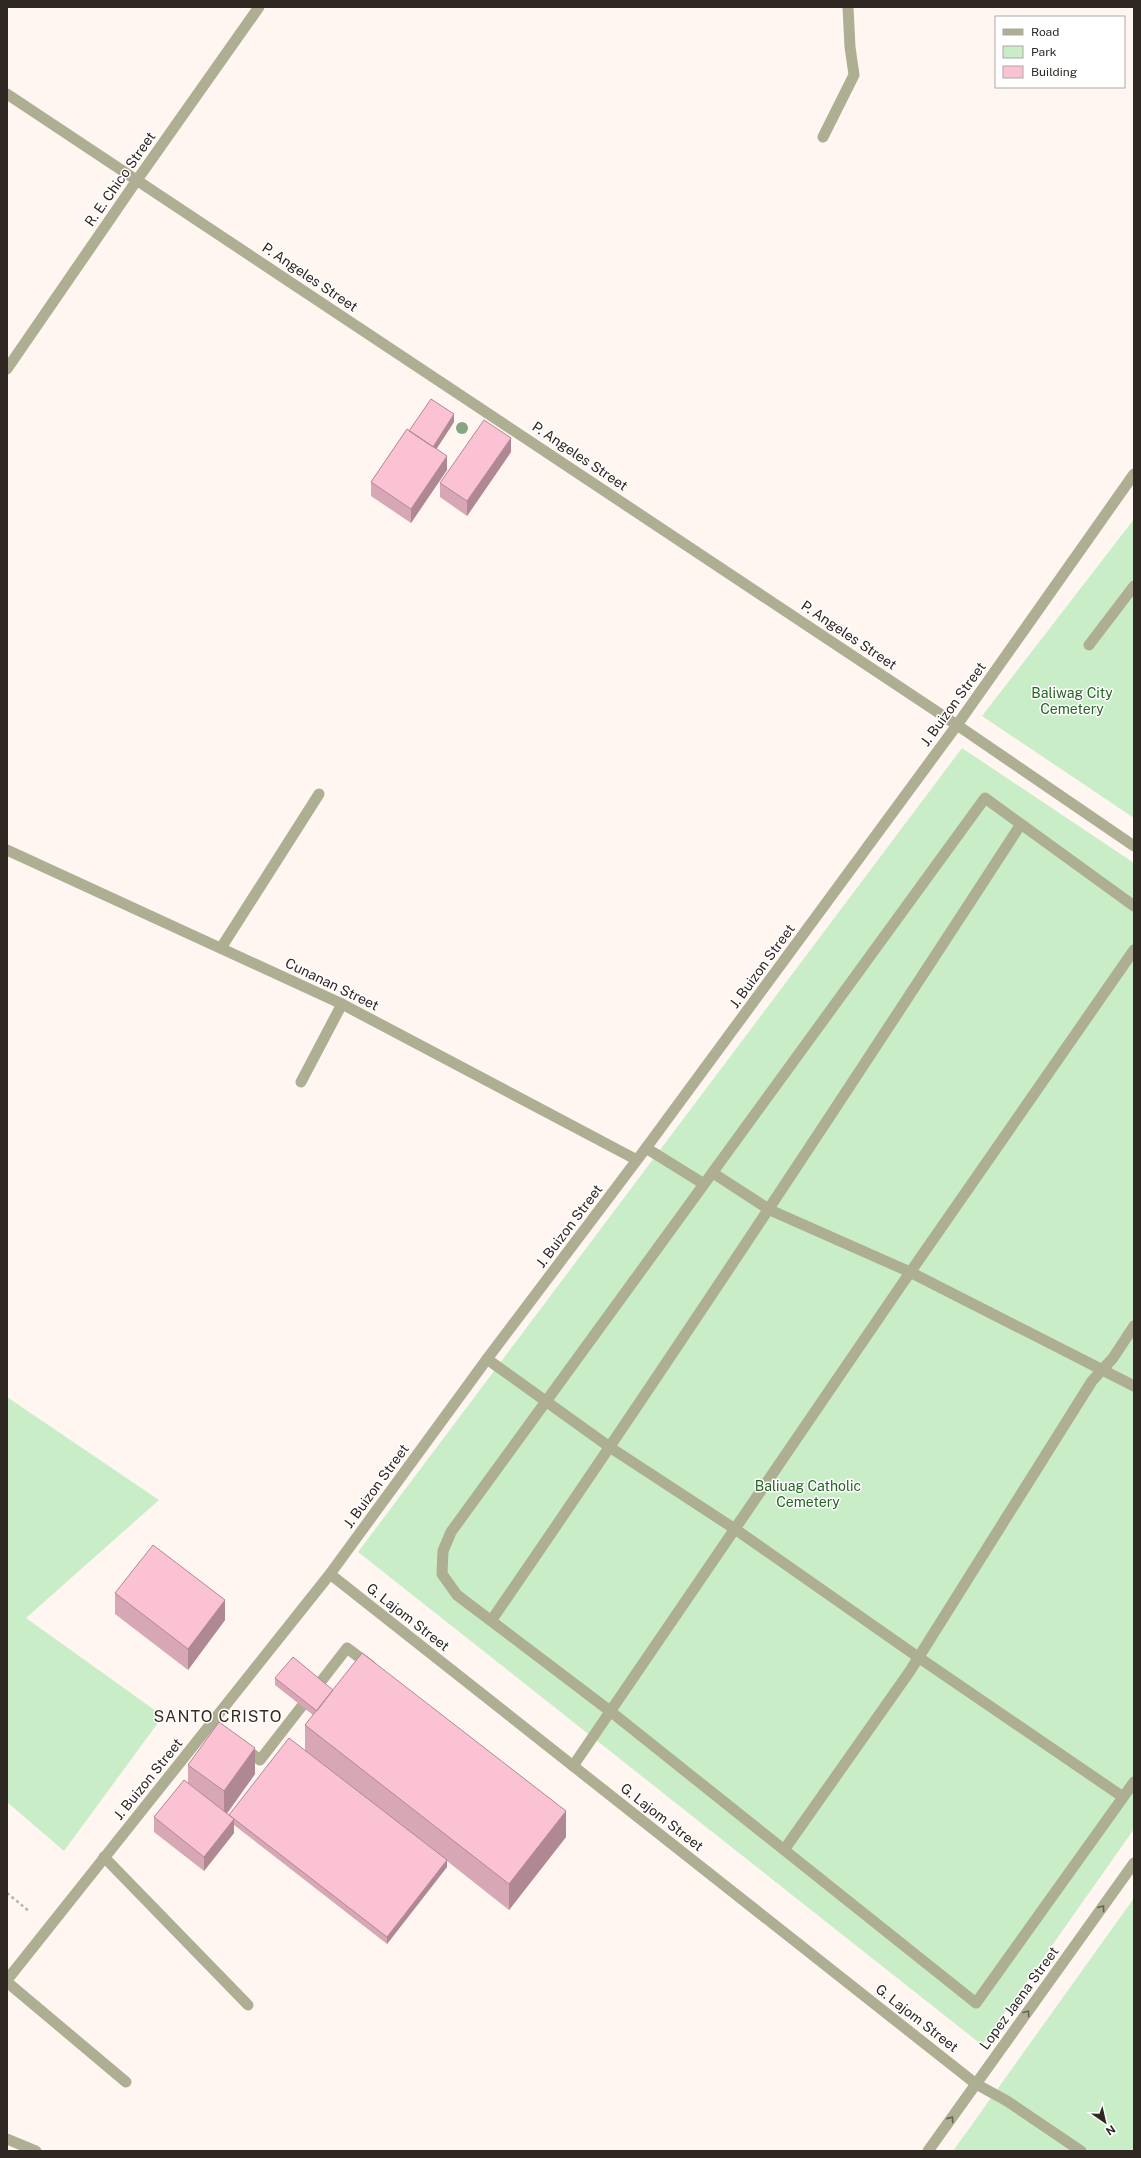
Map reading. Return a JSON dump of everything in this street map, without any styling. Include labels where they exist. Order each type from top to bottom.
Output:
[{"type":"street","name":"R. E. Chico Street","points":[[7,369],[137,180],[259,7]]},
{"type":"street","points":[[823,137],[854,76],[850,47],[848,7]]},
{"type":"street","name":"P. Angeles Street","points":[[7,94],[957,725],[1134,846]]},
{"type":"street","name":"J. Buizon Street","points":[[7,1981],[104,1856],[215,1726],[330,1574],[487,1358],[646,1148],[957,725],[1134,474]]},
{"type":"street","points":[[1089,645],[1134,586]]},
{"type":"street","points":[[221,948],[319,794]]},
{"type":"street","points":[[1134,906],[985,798],[451,1532],[443,1551],[442,1574],[457,1595],[610,1711],[976,2002],[1134,1782]]},
{"type":"street","points":[[491,1621],[611,1448],[770,1210],[1021,824]]},
{"type":"street","name":"Cunanan Street","points":[[7,850],[342,1004],[637,1160]]},
{"type":"street","points":[[573,1766],[910,1272],[1134,950]]},
{"type":"street","points":[[301,1082],[342,1004]]},
{"type":"street","points":[[646,1148],[704,1184]]},
{"type":"street","points":[[713,1173],[770,1210],[910,1272],[1134,1386]]},
{"type":"street","points":[[784,1850],[918,1657],[1092,1381],[1102,1370],[1134,1326]]},
{"type":"street","points":[[487,1358],[611,1448],[735,1529],[918,1657],[1123,1797]]},
{"type":"street","name":"G. Lajom Street","points":[[330,1574],[976,2084],[1007,2101],[1081,2151]]},
{"type":"street","points":[[236,1742],[260,1760],[347,1648],[377,1671]]},
{"type":"street","points":[[104,1856],[248,2005]]},
{"type":"street","name":"Lopez Jaena Street","points":[[928,2151],[1134,1863]]},
{"type":"street","points":[[7,1981],[126,2082]]},
{"type":"street","points":[[7,2139],[36,2151]]},
{"type":"path","points":[[7,1893],[48,1928]]},
{"type":"green space","name":"Baliwag City Cemetery","points":[[1134,519],[1134,818],[982,716]]},
{"type":"green space","name":"Baliuag Catholic Cemetery","points":[[962,748],[1134,863],[1134,1829],[982,2045],[358,1552]]},
{"type":"green space","points":[[7,1397],[159,1500],[26,1618],[163,1716],[64,1851],[7,1802]]},
{"type":"green space","points":[[1134,1898],[1134,2151],[953,2151]]},
{"type":"building","points":[[431,399],[454,414],[433,447],[409,431]]},
{"type":"building","points":[[484,420],[511,438],[467,501],[440,483]]},
{"type":"building","points":[[407,429],[447,456],[411,509],[371,482]]},
{"type":"building","points":[[153,1545],[225,1600],[188,1649],[115,1593]]},
{"type":"building","points":[[362,1653],[566,1811],[509,1884],[305,1725]]},
{"type":"building","points":[[293,1657],[333,1690],[317,1711],[275,1678]]},
{"type":"building","points":[[219,1722],[255,1748],[224,1791],[188,1765]]},
{"type":"building","points":[[289,1738],[447,1860],[387,1937],[229,1815]]},
{"type":"building","points":[[184,1780],[234,1819],[204,1857],[154,1817]]},
{"type":"district","name":"SANTO CRISTO","points":[[218,1716]]}]
